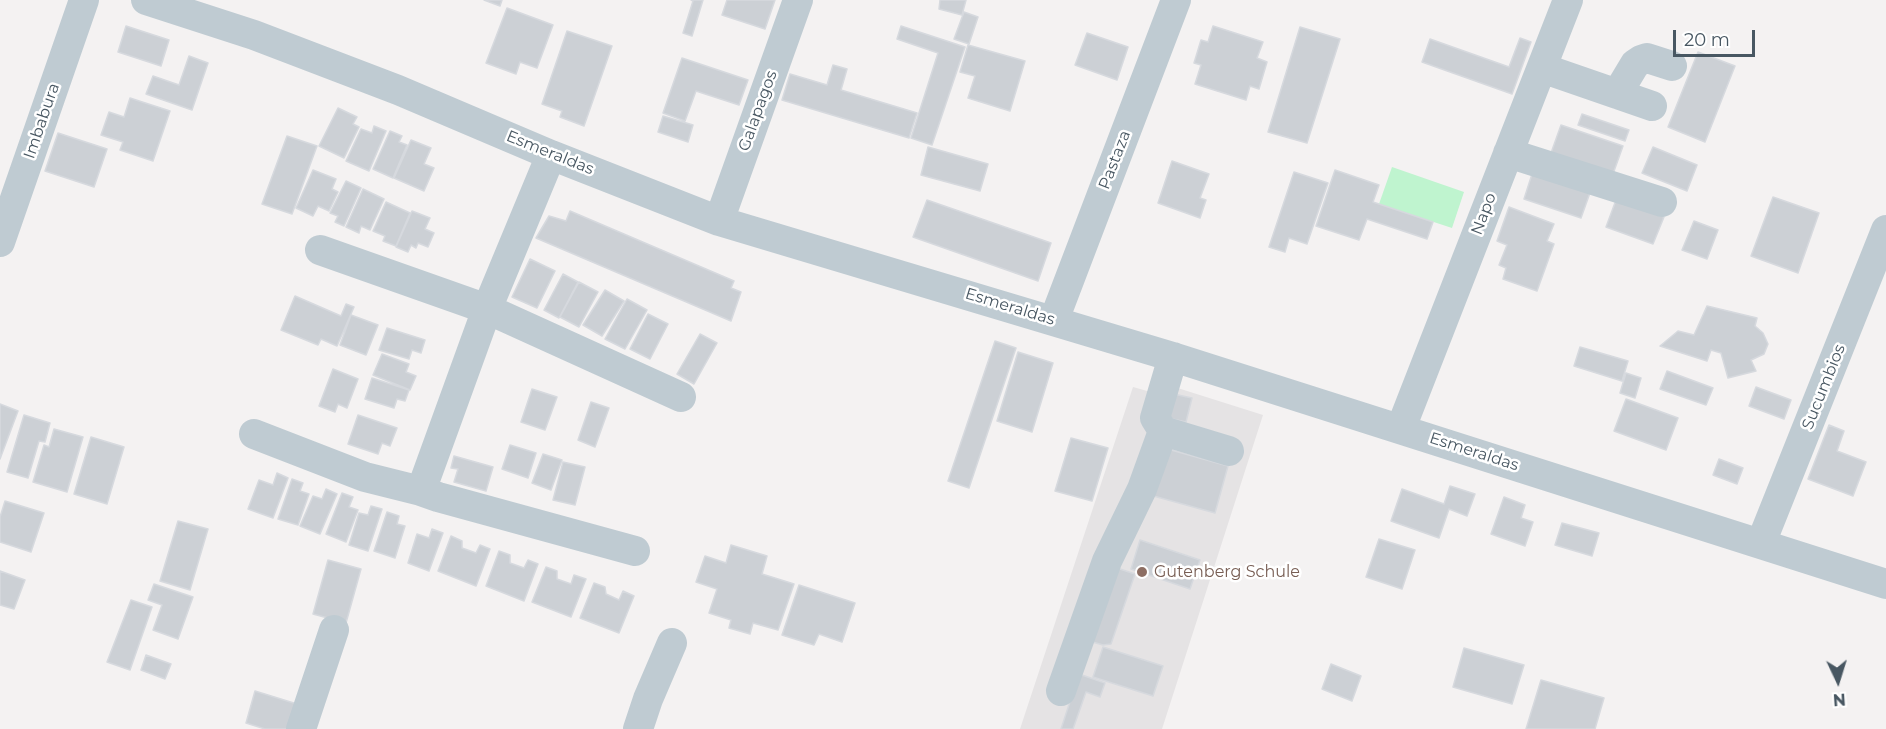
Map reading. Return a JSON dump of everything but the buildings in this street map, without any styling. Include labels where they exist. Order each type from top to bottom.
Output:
[{"type":"street","name":"Imbabura","points":[[0,242],[84,0]]},
{"type":"street","name":"Esmeraldas","points":[[146,0],[254,35],[398,90],[551,155],[719,221],[1173,357],[1886,584]]},
{"type":"street","name":"Galapagos","points":[[719,221],[798,0]]},
{"type":"street","name":"Pastaza","points":[[1054,320],[1176,0]]},
{"type":"street","name":"Napo","points":[[1401,428],[1568,0]]},
{"type":"street","points":[[1617,94],[1635,64],[1641,60],[1647,58],[1672,66]]},
{"type":"street","points":[[1542,68],[1652,106]]},
{"type":"street","points":[[1508,153],[1662,202]]},
{"type":"street","points":[[421,491],[487,309],[551,155]]},
{"type":"street","name":"Sucumbios","points":[[1761,543],[1886,230]]},
{"type":"street","points":[[320,250],[487,309],[681,397]]},
{"type":"street","points":[[1173,357],[1155,418],[1163,431],[1229,451]]},
{"type":"street","points":[[1061,691],[1107,561],[1142,489],[1163,431]]},
{"type":"street","points":[[254,434],[365,477],[635,551]]},
{"type":"street","points":[[301,729],[334,630]]},
{"type":"street","points":[[638,729],[672,643]]},
{"type":"shaded area","name":"Gutenberg Schule","points":[[1165,384],[1263,415],[1162,729],[1020,729],[1133,387],[1161,395]]},
{"type":"green space","points":[[1392,167],[1464,192],[1452,228],[1379,204]]},
{"type":"place","name":"Gutenberg Schule","points":[[1142,572]]}]
